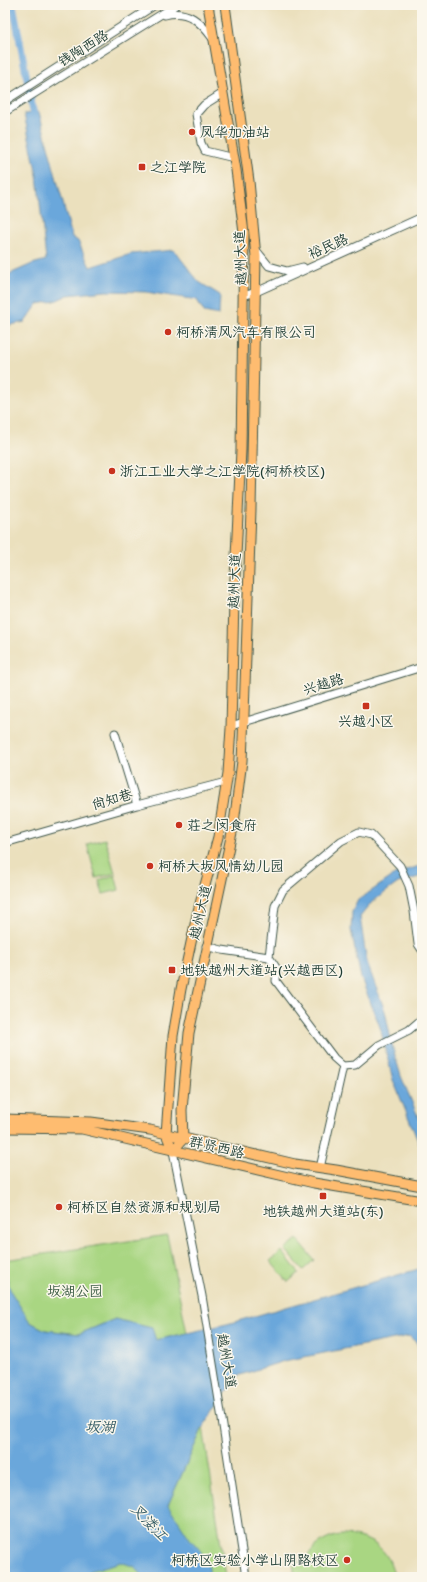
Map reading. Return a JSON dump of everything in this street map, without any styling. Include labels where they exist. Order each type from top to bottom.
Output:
[{"type":"main road","name":"越州大道","points":[[173,1151],[166,1134],[173,1036],[181,989],[197,915],[218,837],[226,782],[231,726],[234,599],[241,450],[244,233],[234,158],[208,5]]},
{"type":"main road","name":"越州大道","points":[[183,1139],[182,1110],[189,1033],[206,946],[234,823],[242,761],[244,722],[256,292],[255,250],[249,181],[225,5]]},
{"type":"main road","name":"群贤西路","points":[[5,1120],[91,1122],[150,1130],[183,1139],[295,1164],[422,1186]]},
{"type":"main road","name":"群贤西路","points":[[5,1128],[82,1129],[314,1183],[422,1201]]},
{"type":"main road","points":[[173,1151],[183,1139]]},
{"type":"street","name":"钱陶西路","points":[[5,101],[155,5]]},
{"type":"street","name":"钱陶西路","points":[[5,112],[176,5]]},
{"type":"street","points":[[226,16],[230,5]]},
{"type":"street","points":[[157,17],[176,12],[196,19],[214,40]]},
{"type":"street","points":[[223,93],[204,105],[196,114],[201,143],[205,151],[234,158]]},
{"type":"street","name":"裕民路","points":[[243,296],[256,292],[422,217]]},
{"type":"street","points":[[255,250],[269,266],[287,271],[317,265]]},
{"type":"street","name":"兴越路","points":[[231,726],[422,667]]},
{"type":"street","points":[[115,733],[137,805]]},
{"type":"street","name":"尚知巷","points":[[5,843],[137,805],[226,782]]},
{"type":"street","points":[[422,950],[418,944],[409,886],[400,866],[371,835],[359,832],[341,840],[283,890],[275,906],[269,957],[277,969],[276,981],[334,1058],[343,1066],[355,1065],[379,1045],[409,1030],[422,1019]]},
{"type":"street","points":[[206,946],[269,957]]},
{"type":"street","points":[[320,1168],[343,1066]]},
{"type":"street","name":"越州大道","points":[[173,1151],[202,1296],[222,1413],[246,1577]]},
{"type":"green space","points":[[105,839],[115,873],[96,878],[87,844]]},
{"type":"green space","points":[[115,875],[119,890],[103,894],[99,880]]},
{"type":"green space","name":"坂湖公园","points":[[167,1235],[187,1333],[156,1340],[115,1319],[79,1334],[45,1330],[30,1322],[5,1335],[5,1260]]},
{"type":"green space","points":[[297,1239],[314,1260],[303,1270],[285,1249]]},
{"type":"green space","points":[[282,1251],[299,1273],[288,1282],[270,1261]]},
{"type":"green space","points":[[203,1427],[226,1577],[87,1577],[90,1571],[168,1505]]},
{"type":"green space","points":[[340,1535],[360,1537],[376,1545],[388,1558],[394,1577],[295,1577],[293,1562],[304,1560],[320,1543],[329,1538]]},
{"type":"water","points":[[39,112],[72,237],[78,241],[90,267],[131,254],[174,250],[199,282],[220,295],[219,315],[204,312],[197,300],[146,292],[106,291],[68,295],[55,301],[38,304],[25,322],[5,326],[5,276],[32,264],[46,260],[37,175],[24,114]]},
{"type":"water","points":[[422,865],[422,876],[398,883],[372,902],[360,917],[367,963],[385,1011],[393,1049],[401,1076],[422,1126],[422,1151],[393,1080],[380,1027],[361,978],[351,930],[352,912],[358,900],[396,874]]},
{"type":"water","name":"坂湖","points":[[422,1268],[422,1358],[417,1343],[409,1336],[284,1361],[237,1376],[203,1427],[168,1505],[190,1539],[200,1550],[209,1568],[209,1577],[144,1577],[135,1567],[121,1562],[90,1571],[87,1577],[5,1577],[5,1272],[11,1292],[30,1322],[45,1330],[79,1334],[115,1319],[152,1328],[156,1340],[227,1324]]},
{"type":"waterway","points":[[13,5],[35,121]]},
{"type":"place","name":"凤华加油站","points":[[192,132]]},
{"type":"place","name":"之江学院","points":[[142,167]]},
{"type":"place","name":"柯桥清风汽车有限公司","points":[[168,332]]},
{"type":"place","name":"浙江工业大学之江学院(柯桥校区)","points":[[112,471]]},
{"type":"place","name":"兴越小区","points":[[366,706]]},
{"type":"place","name":"荘之闵食府","points":[[179,825]]},
{"type":"place","name":"柯桥大坂风情幼儿园","points":[[150,866]]},
{"type":"place","name":"地铁越州大道站(兴越西区)","points":[[172,970]]},
{"type":"place","name":"地铁越州大道站(东)","points":[[323,1196]]},
{"type":"place","name":"柯桥区自然资源和规划局","points":[[59,1207]]},
{"type":"place","name":"柯桥区实验小学山阴路校区","points":[[347,1560]]},
{"type":"water label","name":"叉溇江","points":[[149,1522]]}]
